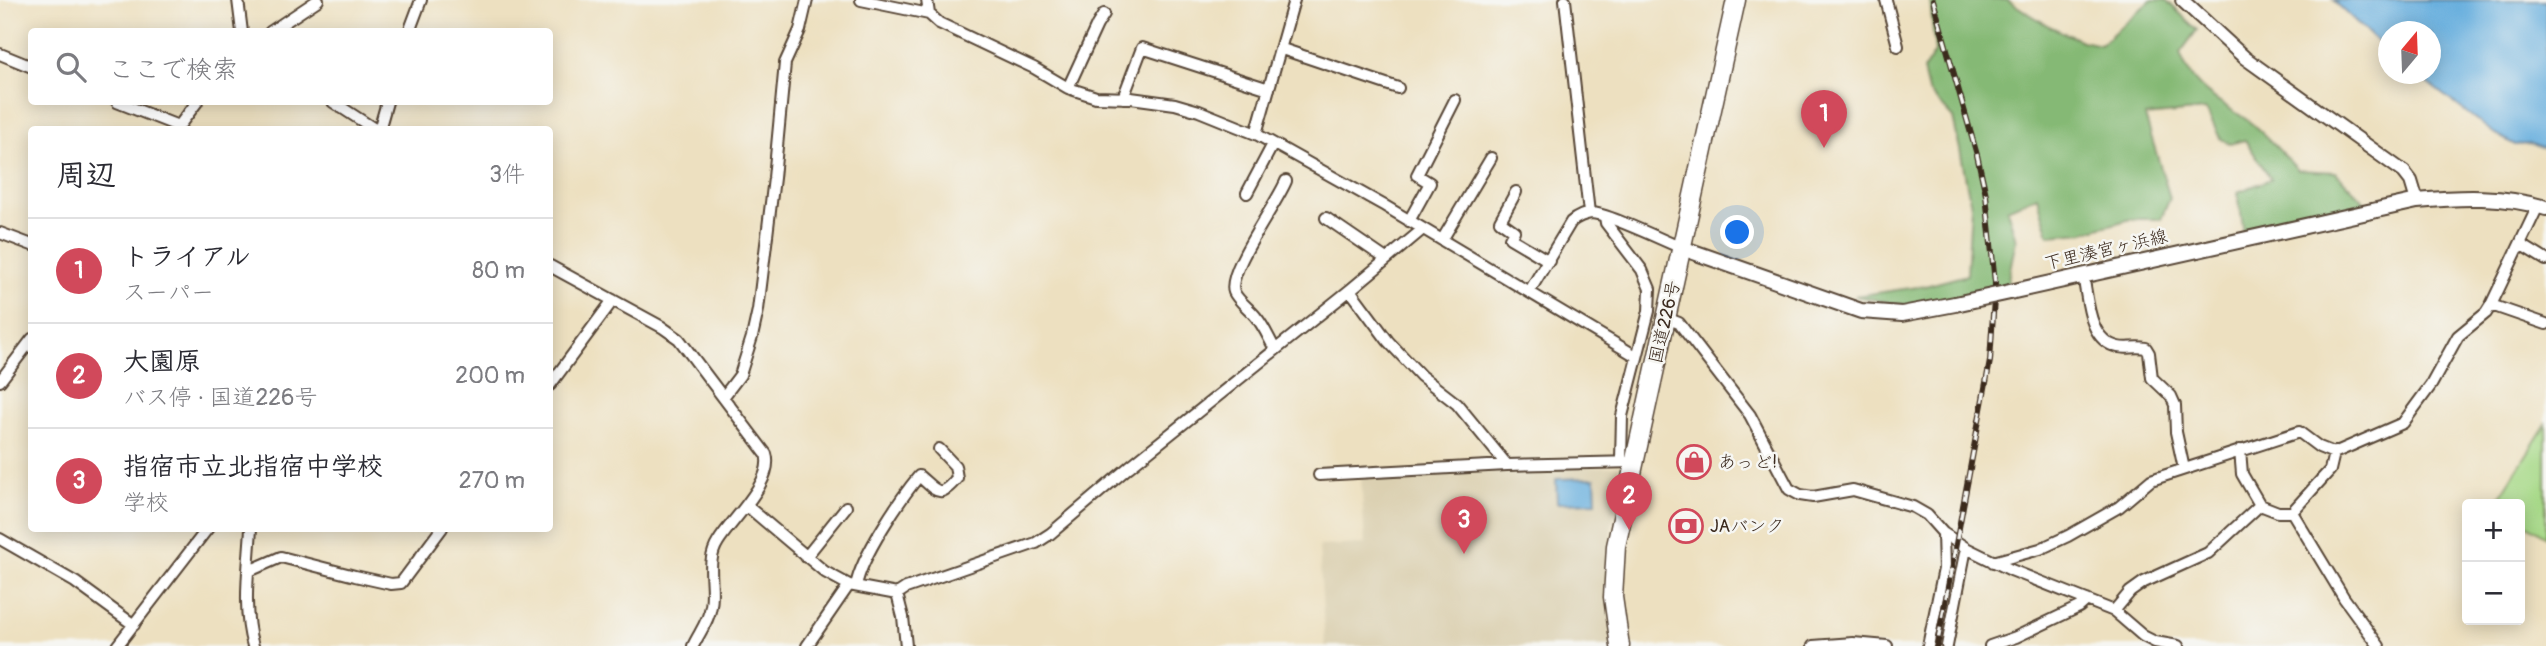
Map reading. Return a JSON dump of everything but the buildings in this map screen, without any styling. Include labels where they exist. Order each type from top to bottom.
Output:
[{"type":"highway","name":"国道226号","points":[[1620,646],[1613,597],[1627,461],[1666,318],[1736,0]]},
{"type":"main road","name":"下里湊宮ヶ浜線","points":[[1682,248],[1861,311],[1902,314],[2417,201],[2477,198],[2509,200],[2542,207]]},
{"type":"street","points":[[238,0],[242,28]]},
{"type":"street","points":[[276,28],[318,0]]},
{"type":"street","points":[[410,28],[421,0]]},
{"type":"street","points":[[724,396],[740,375],[758,310],[785,63],[800,30],[807,0]]},
{"type":"street","points":[[861,0],[929,14],[939,23],[1034,68],[1068,88],[1096,97],[1175,104],[1256,134],[1442,240],[1636,356]]},
{"type":"street","points":[[927,0],[929,14]]},
{"type":"street","points":[[1256,134],[1294,0]]},
{"type":"street","points":[[1564,0],[1589,213]]},
{"type":"street","points":[[1886,0],[1898,46]]},
{"type":"street","points":[[2182,0],[2255,65],[2404,172],[2411,181],[2417,201]]},
{"type":"street","points":[[1068,88],[1104,15]]},
{"type":"street","points":[[1123,98],[1142,48],[1269,89]]},
{"type":"street","points":[[1282,49],[1398,88]]},
{"type":"street","points":[[0,54],[28,65]]},
{"type":"street","points":[[1409,221],[1430,183],[1417,175],[1455,100]]},
{"type":"street","points":[[124,105],[172,126]]},
{"type":"street","points":[[179,126],[195,105]]},
{"type":"street","points":[[338,105],[371,126]]},
{"type":"street","points":[[378,126],[386,105]]},
{"type":"street","points":[[1247,192],[1273,144]]},
{"type":"street","points":[[1442,240],[1491,158]]},
{"type":"street","points":[[1275,349],[1257,318],[1234,293],[1233,281],[1244,254],[1286,181]]},
{"type":"street","points":[[1516,192],[1500,221],[1514,231],[1510,238],[1549,261]]},
{"type":"street","points":[[1993,562],[2040,549],[2119,507],[2151,480],[2299,432],[2319,447],[2334,453],[2403,423],[2431,385],[2458,336],[2486,313],[2520,244],[2542,207]]},
{"type":"street","points":[[1529,292],[1571,222],[1589,213],[1682,248]]},
{"type":"street","points":[[1319,475],[1627,461],[1622,416],[1648,311],[1650,289],[1646,277],[1606,223],[1605,217]]},
{"type":"street","points":[[1326,218],[1386,260]]},
{"type":"street","points":[[747,506],[825,572],[853,586],[897,594],[906,588],[1030,545],[1050,534],[1423,229]]},
{"type":"street","points":[[0,233],[28,244]]},
{"type":"street","points":[[2520,244],[2546,260]]},
{"type":"street","points":[[553,268],[662,327],[678,339],[766,454],[768,467],[747,506],[714,549],[711,559],[711,606],[693,646]]},
{"type":"street","points":[[2083,275],[2099,336],[2114,346],[2141,346],[2149,353],[2152,378],[2171,396],[2175,405],[2176,432],[2184,469]]},
{"type":"street","points":[[1350,290],[1388,341],[1421,376],[1457,404],[1507,465]]},
{"type":"street","points":[[553,381],[613,300]]},
{"type":"street","points":[[2491,305],[2546,324]]},
{"type":"street","points":[[1666,318],[1679,323],[1749,415],[1789,489],[1800,495],[1813,497],[1853,490],[1913,507],[1927,515],[1944,533],[1966,548],[1993,562],[2114,611],[2143,636],[2155,642],[2178,646]]},
{"type":"street","points":[[0,381],[28,345]]},
{"type":"street","points":[[807,646],[853,586],[899,500],[919,476],[937,492],[946,491],[957,478],[955,466],[939,449]]},
{"type":"street","points":[[2240,450],[2242,474],[2260,505],[2278,512],[2292,512],[2330,470],[2334,453]]},
{"type":"street","points":[[2114,611],[2130,592],[2144,582],[2208,553],[2260,505]]},
{"type":"street","points":[[806,557],[846,507]]},
{"type":"street","points":[[2292,512],[2344,598],[2379,646]]},
{"type":"street","points":[[117,646],[205,532]]},
{"type":"street","points":[[251,532],[248,616],[249,635],[253,646]]},
{"type":"street","points":[[249,571],[281,557],[367,579],[391,584],[401,583],[439,532]]},
{"type":"street","points":[[1928,646],[1944,569],[1944,533]]},
{"type":"street","points":[[0,539],[75,582],[134,625]]},
{"type":"street","points":[[1947,646],[1966,548]]},
{"type":"street","points":[[897,594],[906,646]]},
{"type":"street","points":[[1990,646],[2016,637],[2087,600]]},
{"type":"street","points":[[1813,646],[1853,642],[1887,646]]},
{"type":"shaded area","points":[[1620,466],[1607,562],[1613,646],[1325,646],[1319,546],[1365,544],[1361,475]]},
{"type":"green space","points":[[1930,0],[2007,0],[2049,26],[2082,41],[2100,45],[2151,0],[2166,0],[2197,30],[2180,53],[2185,66],[2199,85],[2254,126],[2298,170],[2335,172],[2371,208],[2244,235],[2238,192],[2271,179],[2245,140],[2230,144],[2220,138],[2206,110],[2145,116],[2170,198],[2161,219],[2131,219],[2084,232],[2049,235],[2037,196],[2007,209],[2016,240],[2005,294],[1904,305],[1855,296],[1925,286],[1967,275],[1971,206],[1961,154],[1953,118],[1928,91],[1923,71],[1935,52]]},
{"type":"green space","points":[[2546,424],[2546,537],[2525,523],[2525,499],[2499,499]]},
{"type":"water","points":[[2333,0],[2546,0],[2546,149],[2531,144],[2515,145],[2495,134],[2429,84],[2441,84],[2441,21],[2378,21],[2378,43]]},
{"type":"water","points":[[1595,478],[1596,502],[1557,503],[1556,479]]},
{"type":"railway","points":[[1933,0],[1986,195],[1995,283],[1990,361],[1937,646]]},
{"type":"place","name":"トライアル","points":[[1824,148]]},
{"type":"place","name":"あっど!","points":[[1694,462]]},
{"type":"place","name":"JAバンク","points":[[1686,526]]},
{"type":"place","name":"大園原","points":[[1629,530]]},
{"type":"place","name":"指宿市立北指宿中学校","points":[[1464,554]]}]
